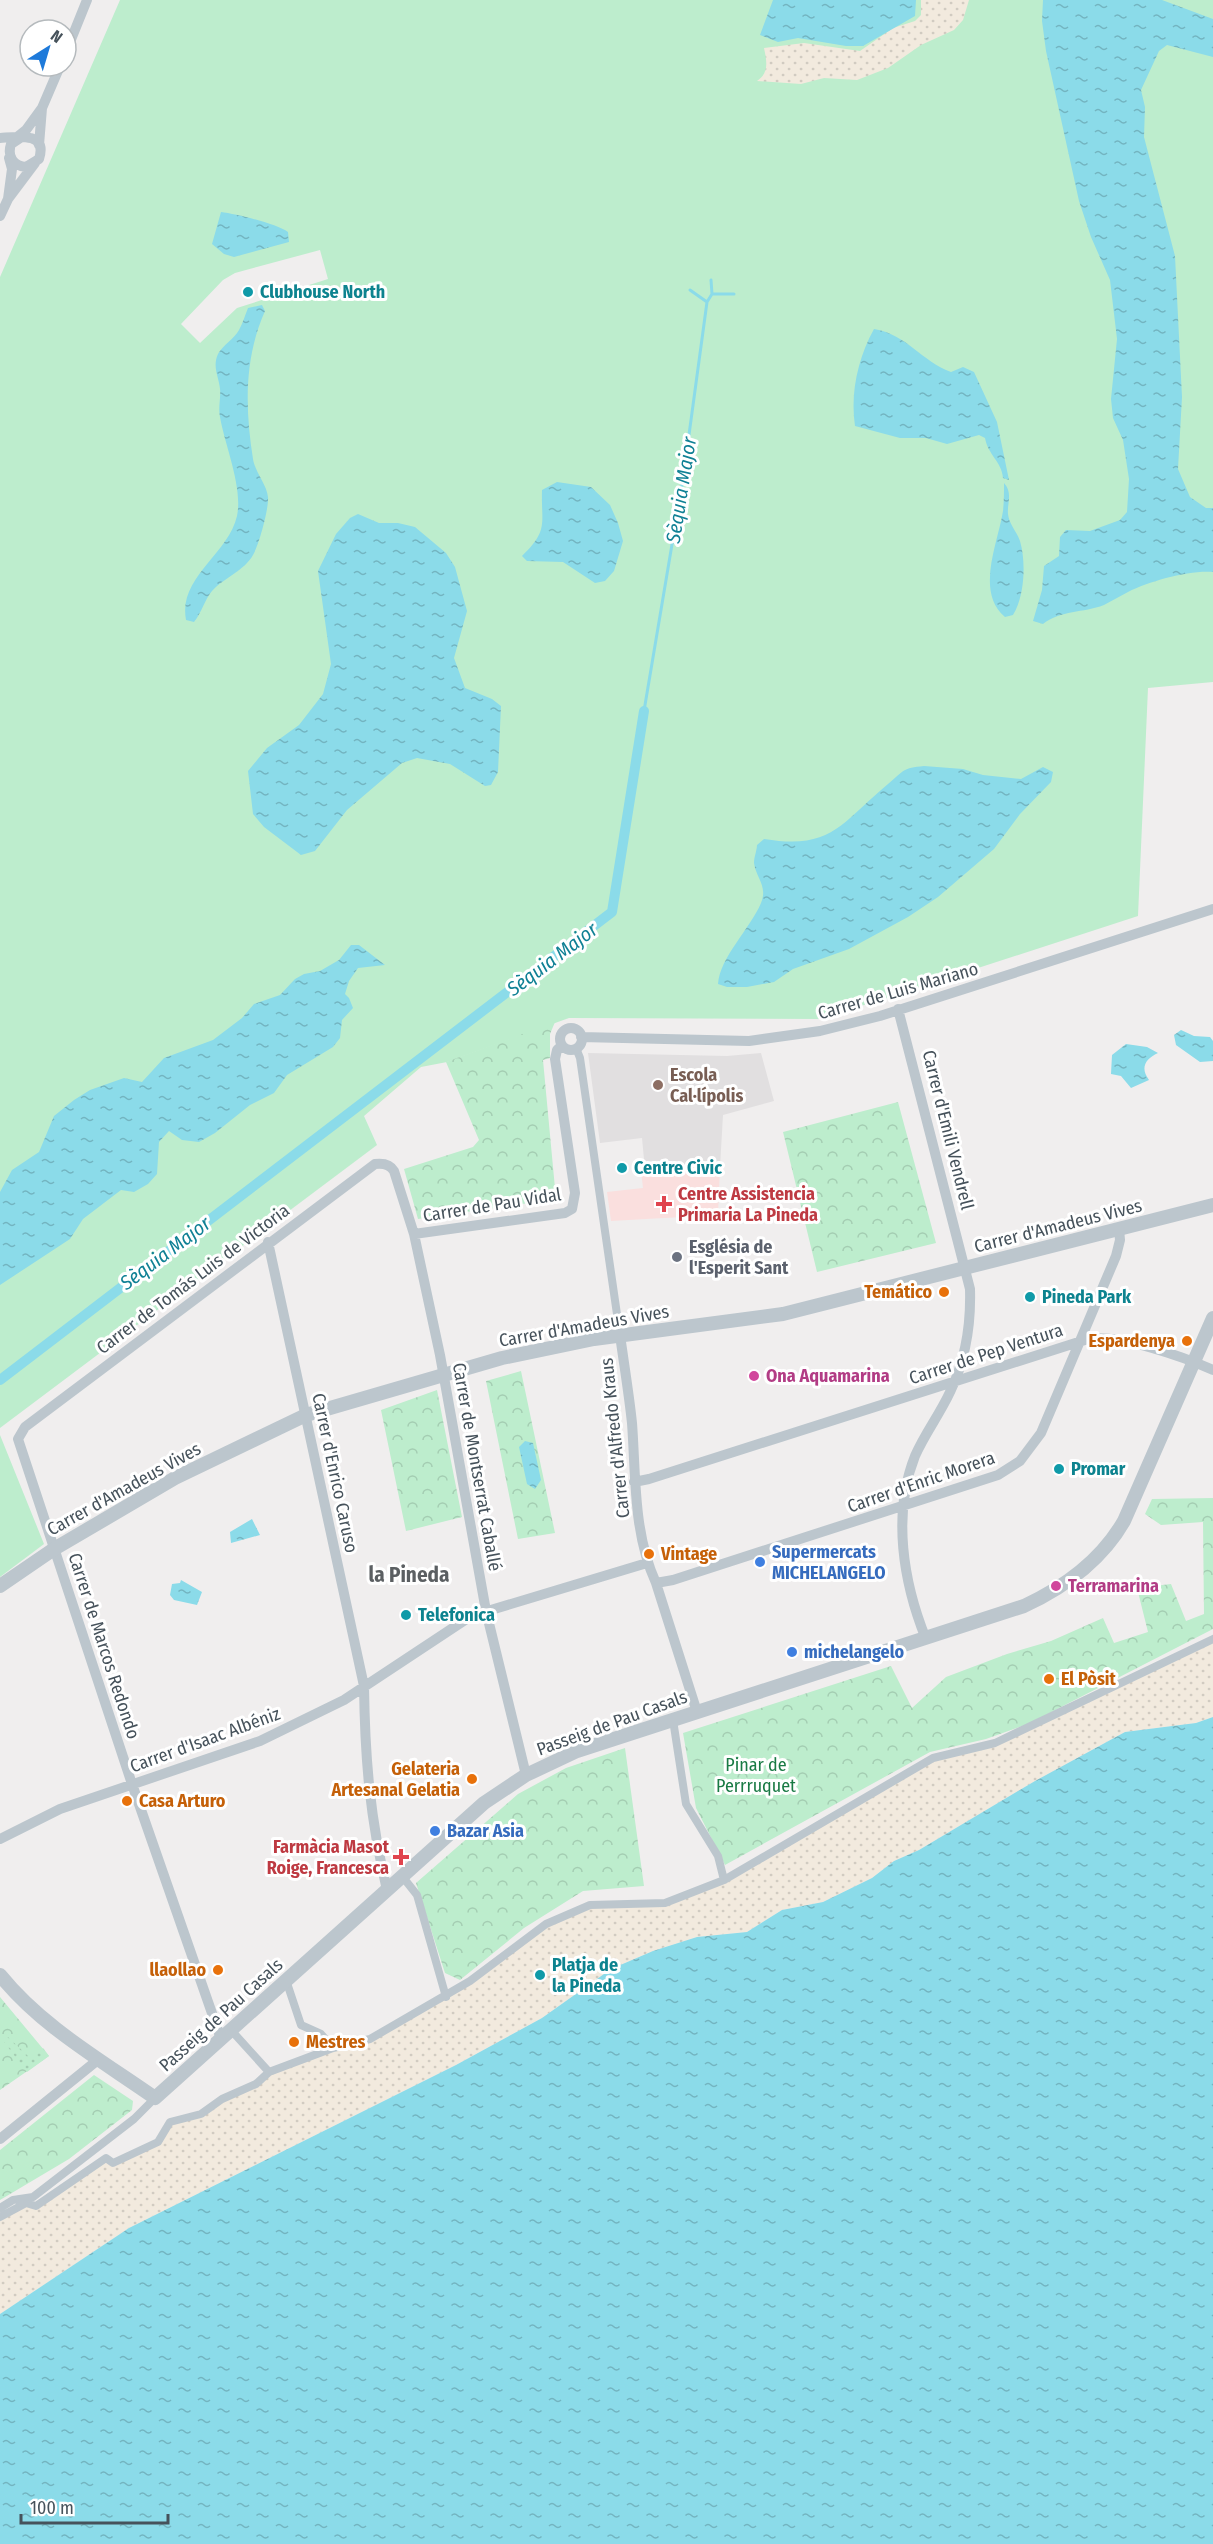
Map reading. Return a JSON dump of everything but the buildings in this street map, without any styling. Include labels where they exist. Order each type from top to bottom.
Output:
[{"type":"street","points":[[78,22],[87,0]]},
{"type":"street","points":[[8,199],[12,169],[8,156],[18,137],[42,108],[55,78]]},
{"type":"street","points":[[0,216],[8,199],[40,154],[42,108]]},
{"type":"street","points":[[0,138],[32,138],[39,145]]},
{"type":"street","points":[[8,156],[20,166],[35,163]]},
{"type":"street","name":"Carrer de Luis Mariano","points":[[581,1036],[761,1040],[835,1028],[1213,909]]},
{"type":"street","name":"Carrer d'Emili Vendrell","points":[[898,1009],[970,1289],[969,1322],[954,1382],[915,1456],[903,1506],[905,1560],[926,1639]]},
{"type":"street","points":[[567,1029],[577,1031],[581,1036],[581,1043],[569,1050],[562,1045],[560,1037],[567,1029]]},
{"type":"street","name":"Carrer de Pau Vidal","points":[[414,1234],[565,1213],[574,1207],[575,1193],[555,1059],[557,1050],[562,1045]]},
{"type":"street","name":"Carrer d'Alfredo Kraus","points":[[576,1048],[580,1058],[632,1422],[634,1482],[647,1563],[656,1583],[697,1712]]},
{"type":"street","name":"Carrer de Tomás Luis de Victoria","points":[[20,1432],[268,1242],[375,1164],[391,1167]]},
{"type":"street","name":"Carrer de Montserrat Caballé","points":[[391,1167],[414,1234],[443,1374],[486,1611],[526,1775]]},
{"type":"street","name":"Carrer d'Amadeus Vives","points":[[0,1586],[54,1549],[175,1478],[306,1415],[443,1374],[538,1350],[620,1335],[770,1317],[1213,1204]]},
{"type":"street","name":"Carrer d'Enric Morera","points":[[656,1583],[673,1580],[998,1475],[1020,1461],[1038,1439],[1080,1341],[1119,1249],[1119,1229]]},
{"type":"street","name":"Carrer d'Enrico Caruso","points":[[268,1242],[364,1686],[365,1759],[372,1822],[387,1890]]},
{"type":"street","name":"Passeig de Pau Casals","points":[[0,2208],[14,2200],[33,2197],[135,2119],[155,2098],[484,1803],[526,1775],[577,1751],[1004,1613],[1045,1596],[1077,1574],[1100,1554],[1117,1532],[1131,1506],[1213,1318]]},
{"type":"street","name":"Carrer de Pep Ventura","points":[[634,1482],[1080,1341],[1101,1339],[1174,1354],[1213,1370]]},
{"type":"street","name":"Carrer de Marcos Redondo","points":[[20,1432],[19,1447],[132,1784],[226,2034]]},
{"type":"street","name":"Carrer d'Isaac Albéniz","points":[[0,1839],[60,1809],[260,1741],[344,1700],[471,1616],[647,1563]]},
{"type":"street","points":[[0,2217],[26,2203],[36,2206],[106,2158],[113,2163],[158,2142],[170,2122],[201,2114],[222,2099],[256,2084],[268,2072],[333,2049],[370,2039],[446,1997],[546,1924],[590,1905],[665,1903],[724,1880],[933,1758],[995,1743],[1213,1639]]},
{"type":"street","points":[[673,1720],[686,1804],[718,1856],[724,1880]]},
{"type":"street","points":[[402,1876],[417,1895],[446,1997]]},
{"type":"street","points":[[0,1975],[17,1996],[52,2027],[155,2098]]},
{"type":"street","points":[[286,1980],[301,2025],[321,2034],[333,2049]]},
{"type":"street","points":[[226,2034],[268,2072]]},
{"type":"street","points":[[0,2139],[99,2059]]},
{"type":"shaded area","name":"Escola Cal·lípolis","points":[[588,1053],[727,1056],[761,1053],[774,1101],[723,1115],[720,1167],[645,1170],[642,1138],[600,1143]]},
{"type":"shaded area","name":"Centre Assistencia Primaria La Pineda","points":[[720,1167],[718,1215],[611,1221],[607,1192],[643,1188],[641,1170]]},
{"type":"green space","points":[[120,0],[1213,0],[1213,682],[1148,688],[1138,916],[821,1019],[569,1018],[447,1062],[421,1067],[364,1116],[377,1145],[0,1428],[0,277]],"holes":[[[320,250],[328,279],[237,308],[200,343],[181,324],[223,280],[235,273]]]},
{"type":"green space","points":[[555,1022],[550,1034],[550,1058],[543,1060],[556,1199],[418,1219],[404,1169],[473,1147],[479,1140],[446,1062]]},
{"type":"green space","points":[[898,1102],[936,1243],[817,1272],[783,1132]]},
{"type":"green space","points":[[521,1371],[555,1533],[518,1539],[486,1381]]},
{"type":"green space","points":[[437,1390],[462,1517],[406,1531],[381,1410]]},
{"type":"green space","points":[[0,1435],[44,1544],[0,1577]]},
{"type":"green space","name":"Pinar de Perrruquet","points":[[1213,1498],[1213,1629],[1028,1724],[986,1739],[930,1752],[725,1865],[696,1808],[683,1733],[891,1666],[912,1708],[946,1677],[1007,1654],[1051,1641],[1103,1618],[1114,1643],[1148,1632],[1137,1588],[1171,1584],[1186,1621],[1204,1614],[1203,1522],[1161,1525],[1145,1514],[1152,1499]]},
{"type":"green space","points":[[625,1748],[644,1886],[583,1891],[524,1928],[460,1980],[445,1973],[416,1883],[518,1794],[566,1768]]},
{"type":"green space","points":[[0,1997],[49,2056],[0,2090]]},
{"type":"green space","points":[[8,2037],[28,2056],[31,2057],[43,2048],[49,2056],[27,2072],[4,2042]]},
{"type":"green space","points":[[94,2075],[133,2101],[132,2110],[69,2159],[0,2200],[0,2150]]},
{"type":"sand","points":[[921,0],[969,0],[963,20],[954,30],[921,45],[888,68],[857,80],[824,78],[801,84],[757,81],[764,74],[766,67],[764,48],[804,43],[860,51],[893,28],[915,21],[921,15]]},
{"type":"sand","name":"Platja de la Pineda","points":[[1213,1639],[1213,1717],[1196,1723],[1125,1732],[1035,1781],[919,1850],[894,1861],[872,1878],[823,1902],[782,1910],[747,1932],[697,1937],[653,1951],[611,1969],[542,2018],[456,2065],[129,2228],[0,2314],[0,2217],[26,2203],[36,2206],[106,2158],[113,2163],[158,2142],[170,2122],[201,2114],[269,2072],[370,2039],[446,1997],[526,1938],[590,1905],[665,1903],[724,1880],[933,1758],[995,1743]]},
{"type":"water","points":[[773,0],[916,0],[915,16],[863,46],[846,46],[798,38],[778,42],[760,35]]},
{"type":"water","points":[[1043,0],[1162,0],[1213,19],[1213,57],[1167,45],[1159,51],[1141,90],[1145,107],[1144,137],[1175,256],[1182,397],[1178,469],[1190,497],[1206,508],[1213,508],[1213,572],[1193,573],[1158,580],[1104,605],[1057,616],[1043,624],[1033,621],[1042,590],[1044,566],[1059,556],[1060,537],[1066,530],[1090,531],[1120,520],[1127,512],[1129,479],[1123,440],[1113,418],[1111,399],[1117,339],[1110,280],[1091,237],[1079,201],[1046,51],[1042,21]]},
{"type":"water","points":[[221,212],[283,229],[288,232],[289,242],[234,257],[224,254],[212,244]]},
{"type":"water","points":[[262,305],[265,311],[253,347],[248,402],[253,459],[268,497],[265,518],[258,543],[249,561],[212,591],[194,622],[186,620],[189,591],[232,530],[238,505],[236,480],[219,414],[220,392],[216,359],[220,351],[239,330],[248,308]]},
{"type":"water","points":[[874,329],[886,332],[905,342],[940,367],[951,372],[963,367],[974,372],[997,422],[1009,480],[1003,478],[985,438],[979,435],[947,444],[926,438],[900,438],[855,426],[854,401],[857,376],[868,340]]},
{"type":"water","points":[[557,482],[591,487],[610,505],[623,541],[614,571],[605,581],[595,583],[563,562],[527,561],[522,556],[540,533],[542,490]]},
{"type":"water","points":[[1004,483],[1009,494],[1009,518],[1020,541],[1024,568],[1017,607],[1013,615],[1005,617],[996,607],[991,594],[990,581],[1003,511]]},
{"type":"water","points":[[358,514],[379,523],[398,523],[415,527],[446,553],[455,567],[467,611],[454,658],[465,688],[492,699],[501,706],[498,772],[491,785],[485,786],[450,764],[417,758],[402,763],[347,810],[315,851],[301,855],[264,827],[253,814],[248,771],[267,748],[299,725],[323,694],[331,664],[318,571],[336,534],[350,518]]},
{"type":"water","points":[[924,766],[963,769],[983,775],[1021,779],[1043,767],[1053,772],[1051,782],[1020,814],[994,849],[938,897],[908,917],[849,949],[793,969],[774,982],[747,987],[727,987],[718,984],[724,964],[756,913],[763,897],[754,863],[757,845],[764,839],[805,841],[834,831],[904,770]]},
{"type":"water","points":[[351,945],[359,945],[385,965],[358,968],[349,981],[345,994],[353,1008],[342,1020],[340,1038],[333,1047],[287,1075],[274,1093],[250,1105],[215,1133],[199,1142],[182,1140],[169,1131],[159,1142],[157,1174],[148,1184],[134,1192],[121,1190],[83,1219],[70,1239],[0,1285],[0,1192],[12,1170],[39,1152],[54,1116],[90,1090],[124,1078],[142,1082],[164,1058],[213,1040],[242,1018],[254,1004],[280,995],[295,979],[304,974],[320,971],[339,960]]},
{"type":"water","points":[[1181,1030],[1194,1036],[1210,1037],[1213,1041],[1213,1061],[1200,1062],[1176,1045],[1174,1035]]},
{"type":"water","points":[[1126,1044],[1147,1047],[1158,1053],[1145,1064],[1146,1076],[1149,1080],[1131,1088],[1121,1076],[1111,1074],[1112,1055]]},
{"type":"water","points":[[525,1441],[533,1443],[541,1480],[535,1489],[527,1484],[519,1447]]},
{"type":"water","points":[[252,1519],[260,1535],[231,1543],[230,1532]]},
{"type":"water","points":[[181,1580],[202,1592],[197,1605],[174,1600],[170,1595],[172,1584],[180,1583]]},
{"type":"water","points":[[1213,1717],[1213,2544],[0,2544],[0,2314],[129,2228],[456,2065],[542,2018],[611,1969],[653,1951],[697,1937],[747,1932],[782,1910],[823,1902],[872,1878],[894,1861],[919,1850],[1035,1781],[1125,1732],[1196,1723]]},
{"type":"waterway","name":"Sèquia Major","points":[[711,280],[712,294]]},
{"type":"waterway","name":"Sèquia Major","points":[[690,290],[707,302]]},
{"type":"waterway","name":"Sèquia Major","points":[[644,711],[683,479],[707,302],[712,294],[734,294]]},
{"type":"waterway","name":"Sèquia Major","points":[[0,1380],[612,912],[644,711]]},
{"type":"place","name":"Clubhouse North","points":[[248,292]]},
{"type":"place","name":"Escola Cal·lípolis","points":[[658,1085]]},
{"type":"place","name":"Centre Civic","points":[[622,1168]]},
{"type":"place","name":"Centre Assistencia Primaria La Pineda","points":[[664,1204]]},
{"type":"place","name":"Església de l'Esperit Sant","points":[[677,1257]]},
{"type":"place","name":"Temático","points":[[944,1292]]},
{"type":"place","name":"Pineda Park","points":[[1030,1297]]},
{"type":"place","name":"Espardenya","points":[[1187,1341]]},
{"type":"place","name":"Ona Aquamarina","points":[[754,1376]]},
{"type":"place","name":"Promar","points":[[1059,1469]]},
{"type":"place","name":"Vintage","points":[[649,1554]]},
{"type":"place","name":"Supermercats MICHELANGELO","points":[[760,1562]]},
{"type":"place","name":"Terramarina","points":[[1056,1586]]},
{"type":"place","name":"Telefonica","points":[[406,1615]]},
{"type":"place","name":"michelangelo","points":[[792,1652]]},
{"type":"place","name":"El Pòsit","points":[[1049,1679]]},
{"type":"place","name":"Gelateria Artesanal Gelatia","points":[[472,1779]]},
{"type":"place","name":"Casa Arturo","points":[[127,1801]]},
{"type":"place","name":"Bazar Asia","points":[[435,1831]]},
{"type":"place","name":"Farmàcia Masot Roige, Francesca","points":[[401,1857]]},
{"type":"place","name":"llaollao","points":[[218,1970]]},
{"type":"place","name":"Platja de la Pineda","points":[[540,1975]]},
{"type":"place","name":"Mestres","points":[[294,2042]]},
{"type":"district","name":"la Pineda","points":[[409,1575]]}]
